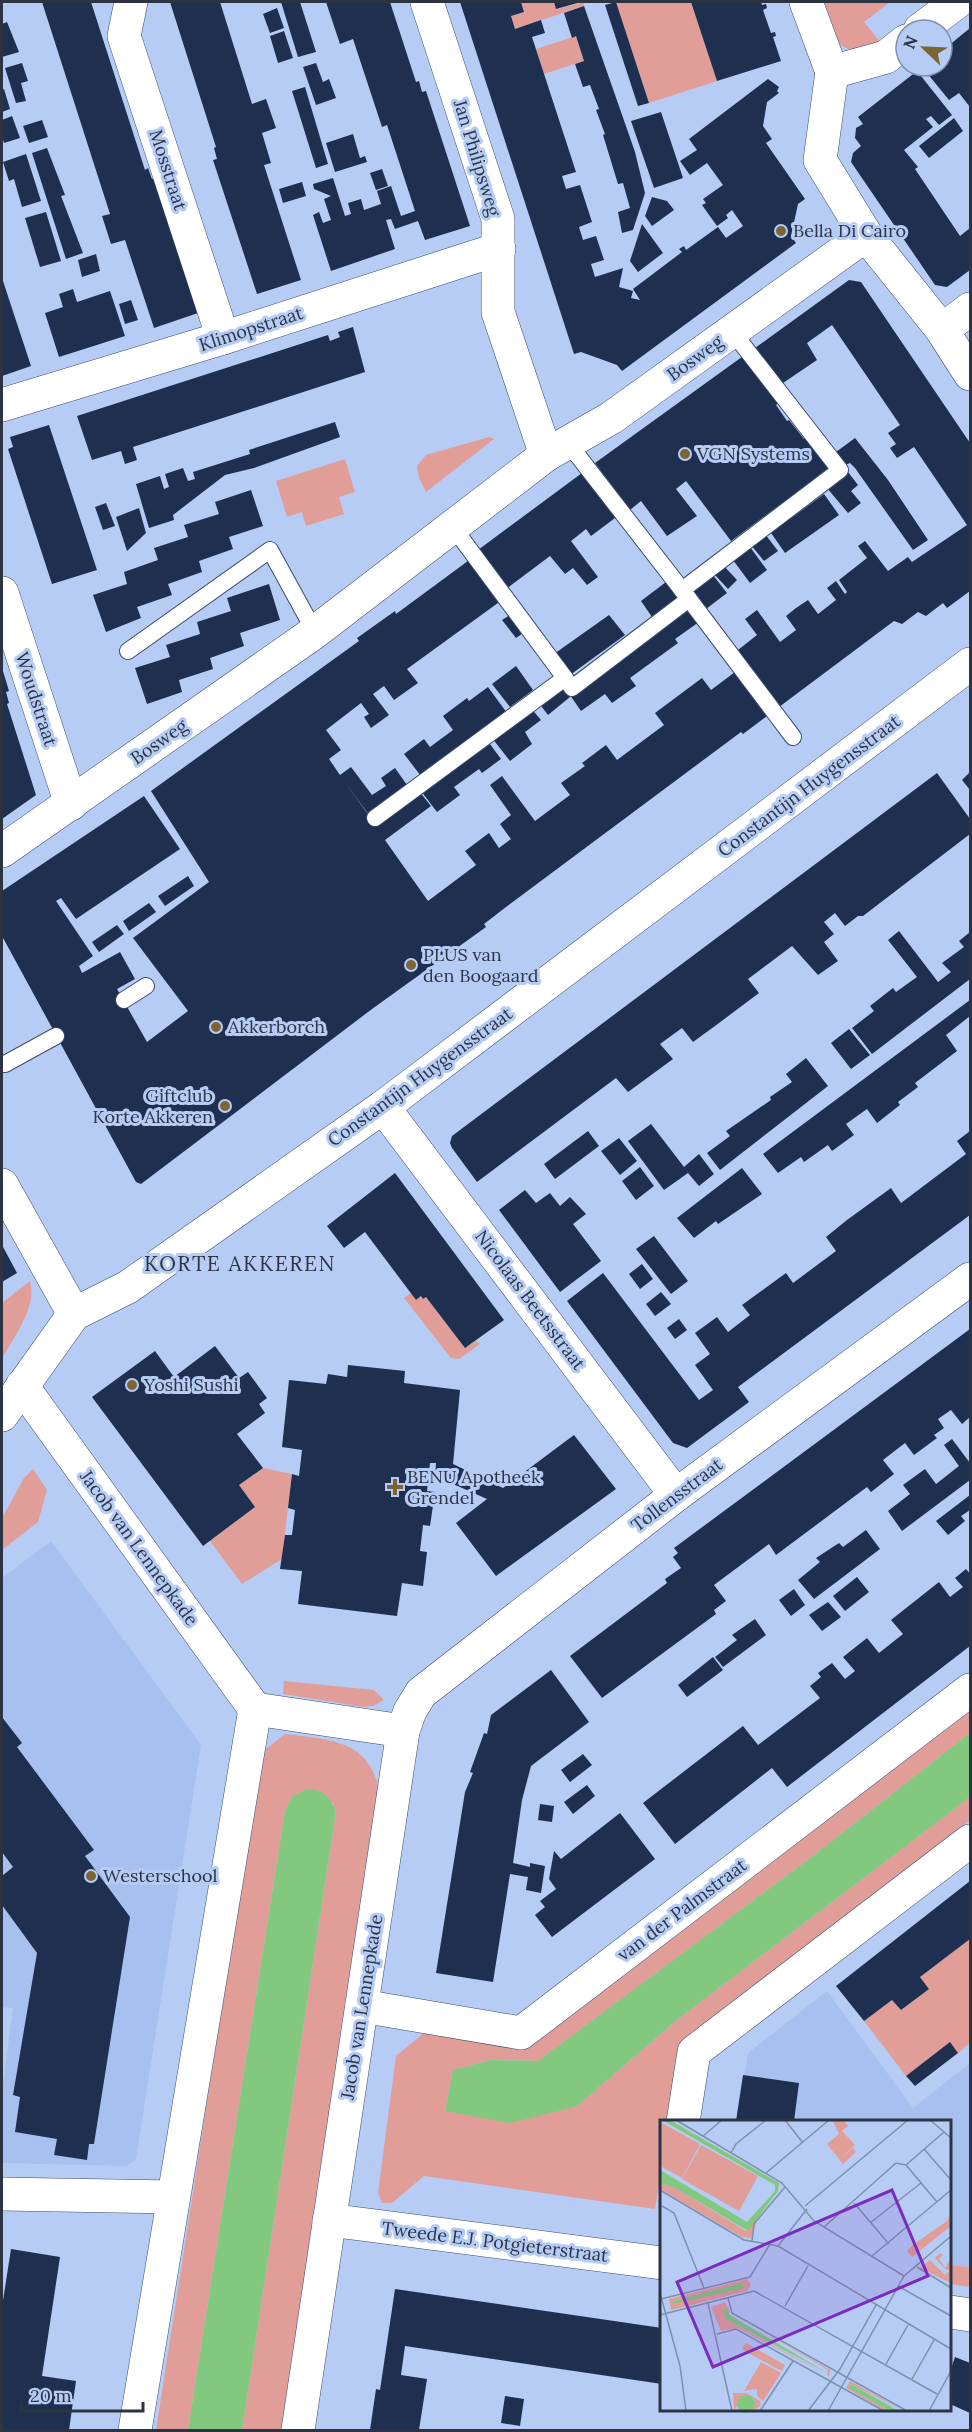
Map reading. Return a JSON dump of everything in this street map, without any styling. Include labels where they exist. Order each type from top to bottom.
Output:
[{"type":"street","name":"Mosstraat","points":[[130,2],[124,36],[223,338]]},
{"type":"street","name":"Jan Philipsweg","points":[[427,2],[498,219],[498,312],[557,449]]},
{"type":"street","points":[[806,2],[832,72],[820,160],[866,235],[942,330],[970,374]]},
{"type":"street","points":[[936,18],[957,2]]},
{"type":"street","points":[[832,72],[886,57],[894,51]]},
{"type":"street","name":"Bosweg","points":[[2,851],[315,632],[557,449],[610,418],[866,235]]},
{"type":"street","name":"Klimopstraat","points":[[2,405],[223,338],[499,249]]},
{"type":"street","points":[[942,330],[970,309]]},
{"type":"street","name":"Woudstraat","points":[[2,593],[71,804]]},
{"type":"street","name":"Constantijn Huygensstraat","points":[[2,1415],[74,1314],[128,1287],[383,1107],[970,664]]},
{"type":"street","name":"Nicolaas Beetsstraat","points":[[383,1107],[676,1495]]},
{"type":"street","points":[[2,1185],[74,1314]]},
{"type":"street","name":"Tollensstraat","points":[[404,1731],[410,1711],[421,1693],[676,1495],[970,1279]]},
{"type":"street","name":"Jacob van Lennepkade","points":[[22,1386],[255,1709]]},
{"type":"street","name":"van der Palmstraat","points":[[363,2006],[521,2033],[970,1690]]},
{"type":"street","points":[[135,2430],[255,1709],[404,1731]]},
{"type":"street","name":"Jacob van Lennepkade","points":[[298,2430],[404,1731]]},
{"type":"street","points":[[683,2120],[694,2052],[970,1841]]},
{"type":"street","points":[[2,2194],[173,2198]]},
{"type":"street","name":"Tweede E.J. Potgieterstraat","points":[[329,2220],[660,2260]]},
{"type":"street","points":[[951,2312],[970,2315]]},
{"type":"lane","points":[[453,526],[572,688],[840,470],[732,331]]},
{"type":"lane","points":[[557,449],[685,595],[793,737]]},
{"type":"lane","points":[[128,651],[270,550],[315,632]]},
{"type":"lane","points":[[375,818],[565,678]]},
{"type":"lane","points":[[123,1000],[146,987]]},
{"type":"lane","points":[[5,1064],[56,1036]]},
{"type":"shaded area","points":[[521,2],[554,2],[557,9],[584,2],[584,6],[515,29],[511,16],[524,12]]},
{"type":"shaded area","points":[[616,2],[691,2],[717,81],[649,103]]},
{"type":"shaded area","points":[[821,2],[890,2],[864,22],[881,43],[860,51],[838,44]]},
{"type":"shaded area","points":[[576,36],[584,61],[544,74],[536,49]]},
{"type":"shaded area","points":[[489,437],[494,439],[426,492],[419,478],[417,466],[426,455]]},
{"type":"shaded area","points":[[345,459],[355,492],[339,497],[344,514],[306,526],[302,512],[287,517],[276,481]]},
{"type":"shaded area","points":[[30,1281],[32,1291],[28,1311],[2,1359],[2,1303]]},
{"type":"shaded area","points":[[411,1293],[416,1300],[421,1296],[423,1299],[426,1297],[465,1348],[476,1341],[480,1344],[459,1359],[451,1358],[404,1298]]},
{"type":"shaded area","points":[[263,1468],[292,1474],[282,1559],[242,1584],[210,1541],[255,1507],[239,1485]]},
{"type":"shaded area","points":[[33,1469],[47,1490],[38,1522],[2,1550],[2,1518],[24,1478]]},
{"type":"shaded area","name":"Westerschool","points":[[51,1541],[201,1745],[136,2159],[127,2166],[2,2163],[2,2090],[13,2008],[2,2007],[2,1578]]},
{"type":"shaded area","points":[[284,1681],[374,1690],[384,1700],[373,1706],[364,1707],[283,1694]]},
{"type":"shaded area","points":[[970,1701],[970,1733],[813,1856],[538,2061],[491,2060],[453,2070],[445,2111],[577,2106],[678,2019],[970,1797],[970,1820],[686,2041],[671,2120],[660,2120],[660,2179],[655,2209],[424,2176],[392,2203],[382,2203],[378,2193],[396,2056],[424,2033],[523,2043]]},
{"type":"shaded area","points":[[970,1733],[970,1797],[678,2019],[577,2106],[510,2123],[445,2111],[453,2070],[491,2060],[538,2061],[813,1856]]},
{"type":"shaded area","points":[[285,1734],[333,1741],[358,1753],[368,1763],[380,1795],[283,2430],[242,2430],[336,1811],[333,1803],[306,1789],[292,1797],[285,1811],[188,2430],[156,2430],[262,1752]]},
{"type":"shaded area","points":[[306,1789],[317,1790],[325,1794],[336,1811],[242,2430],[188,2430],[285,1811],[292,1797]]},
{"type":"shaded area","points":[[970,1939],[970,2043],[958,2053],[950,2043],[906,2076],[864,2021],[892,2000],[901,2010],[929,1989],[920,1977]]},
{"type":"shaded area","points":[[827,1991],[913,2108],[970,2063],[970,2267],[951,2265],[951,2120],[737,2120],[748,2053]]},
{"type":"shaded area","points":[[951,2265],[970,2267],[970,2287],[951,2284]]},
{"type":"building","points":[[42,2],[91,2],[145,170],[148,168],[152,179],[155,178],[198,313],[154,328],[125,240],[111,244],[102,216],[110,214]]},
{"type":"building","points":[[170,2],[220,2],[252,104],[266,99],[276,128],[262,133],[271,163],[264,165],[301,280],[257,294],[213,160],[217,159],[214,148],[216,147]]},
{"type":"building","points":[[281,2],[300,2],[316,52],[298,57]]},
{"type":"building","points":[[326,2],[390,2],[416,82],[419,81],[422,92],[426,91],[470,226],[425,240],[418,221],[395,229],[391,219],[386,220],[395,249],[331,271],[313,215],[319,212],[323,223],[331,220],[324,199],[331,196],[314,189],[313,184],[333,178],[345,216],[351,214],[348,203],[361,199],[364,210],[381,204],[377,191],[391,186],[401,216],[415,211],[387,125],[382,127],[353,39],[340,44]]},
{"type":"building","points":[[460,2],[521,2],[524,12],[511,16],[515,29],[541,20],[545,33],[532,37],[576,172],[562,176],[566,189],[580,185],[592,222],[579,227],[583,240],[596,236],[604,260],[591,264],[595,277],[623,268],[619,287],[633,291],[631,298],[640,300],[633,289],[682,252],[679,249],[684,246],[686,250],[718,227],[726,238],[743,226],[732,210],[726,215],[728,218],[717,226],[702,205],[706,203],[703,199],[723,185],[707,163],[690,175],[680,161],[697,150],[689,139],[768,79],[779,87],[777,91],[779,93],[767,102],[763,126],[772,139],[766,143],[805,199],[798,204],[791,236],[796,243],[622,371],[617,365],[581,352],[574,354]]},
{"type":"building","points":[[554,2],[581,2],[556,9]]},
{"type":"building","points":[[616,2],[649,103],[638,106],[605,5]]},
{"type":"building","points":[[691,2],[761,2],[762,5],[766,4],[767,8],[763,10],[771,33],[775,32],[776,36],[773,37],[781,61],[717,81]]},
{"type":"building","points":[[584,6],[635,152],[645,193],[633,230],[622,233],[618,212],[630,208],[623,183],[618,184],[596,110],[599,109],[590,85],[583,87],[575,64],[584,61],[576,36],[572,38],[564,13]]},
{"type":"building","points":[[277,8],[284,28],[270,33],[263,14]]},
{"type":"building","points":[[7,22],[19,52],[2,57],[2,24]]},
{"type":"building","points":[[970,28],[970,107],[959,93],[949,100],[931,78],[954,78],[954,41]]},
{"type":"building","points":[[284,31],[293,58],[278,63],[270,36]]},
{"type":"building","points":[[22,63],[28,81],[21,83],[26,101],[16,103],[5,68]]},
{"type":"building","points":[[316,63],[323,82],[329,79],[336,98],[316,105],[303,67]]},
{"type":"building","points":[[908,78],[923,78],[952,115],[939,125],[931,116],[926,119],[933,127],[904,150],[918,167],[915,169],[960,236],[970,228],[970,270],[947,287],[935,285],[851,162],[853,153],[861,146],[855,138],[856,128],[863,124],[858,117]]},
{"type":"building","points":[[305,87],[328,164],[316,168],[292,91]]},
{"type":"building","points":[[4,89],[10,109],[2,112],[2,90]]},
{"type":"building","points":[[661,112],[683,178],[654,188],[631,121]]},
{"type":"building","points":[[12,116],[20,138],[4,143],[2,120]]},
{"type":"building","points":[[954,118],[963,131],[929,158],[919,146]]},
{"type":"building","points":[[42,120],[48,137],[29,143],[23,126]]},
{"type":"building","points":[[353,134],[360,158],[365,156],[367,162],[335,172],[326,143]]},
{"type":"building","points":[[47,148],[65,195],[61,196],[83,253],[66,259],[32,153]]},
{"type":"building","points":[[26,154],[41,201],[22,207],[14,179],[9,181],[3,162]]},
{"type":"building","points":[[382,169],[388,186],[376,190],[370,173]]},
{"type":"building","points":[[302,182],[306,196],[283,203],[279,189]]},
{"type":"building","points":[[652,197],[667,201],[674,210],[652,226],[645,216]]},
{"type":"building","points":[[46,212],[61,261],[40,267],[25,218]]},
{"type":"building","points":[[642,224],[663,253],[638,272],[630,261]]},
{"type":"building","points":[[96,254],[100,271],[82,277],[78,260]]},
{"type":"building","points":[[2,278],[31,366],[2,376]]},
{"type":"building","points":[[849,280],[861,282],[970,443],[970,591],[947,608],[943,603],[926,616],[918,612],[902,624],[894,621],[779,707],[738,650],[757,635],[745,619],[757,610],[780,642],[796,630],[786,616],[796,608],[808,600],[818,614],[836,600],[827,588],[836,581],[845,594],[847,592],[839,580],[867,558],[858,546],[865,541],[888,571],[908,557],[912,562],[967,525],[914,447],[897,458],[890,448],[896,444],[888,433],[900,425],[832,325],[807,343],[817,360],[783,383],[755,348]]},
{"type":"building","points":[[73,289],[77,302],[110,291],[125,336],[59,357],[45,313],[63,307],[59,294]]},
{"type":"building","points":[[131,300],[138,320],[125,324],[119,304]]},
{"type":"building","points":[[353,327],[365,372],[133,447],[137,460],[125,464],[121,451],[92,460],[77,416],[328,335],[330,341],[340,337],[338,332]]},
{"type":"building","points":[[746,354],[781,401],[776,405],[787,421],[789,420],[804,439],[808,437],[831,467],[731,541],[686,481],[676,489],[697,516],[667,536],[641,501],[630,510],[595,463]]},
{"type":"building","points":[[335,422],[340,437],[254,468],[225,475],[173,515],[174,520],[149,528],[136,484],[160,476],[164,489],[169,487],[165,474],[183,468],[188,481],[195,479],[193,472],[250,454],[249,450]]},
{"type":"building","points":[[49,425],[97,570],[52,584],[8,449],[13,447],[10,437]]},
{"type":"building","points":[[855,438],[888,480],[928,540],[913,550],[855,468],[850,463],[845,465],[836,452]]},
{"type":"building","points":[[586,470],[619,515],[591,536],[586,529],[571,541],[598,577],[587,585],[573,568],[565,574],[550,556],[506,589],[478,550]]},
{"type":"building","points":[[848,472],[858,485],[851,491],[861,503],[848,513],[827,488]]},
{"type":"building","points":[[251,490],[263,526],[229,537],[233,549],[199,561],[202,572],[168,584],[172,595],[137,607],[141,618],[106,632],[93,595],[127,584],[124,572],[158,560],[154,548],[188,537],[184,525],[219,514],[215,502]]},
{"type":"building","points":[[824,494],[839,515],[785,553],[769,530],[790,517],[790,519]]},
{"type":"building","points":[[106,503],[115,526],[103,530],[95,507]]},
{"type":"building","points":[[139,508],[146,533],[127,551],[116,517]]},
{"type":"building","points":[[765,534],[778,551],[764,561],[751,545]]},
{"type":"building","points":[[750,547],[767,570],[750,583],[733,560]]},
{"type":"building","points":[[472,558],[502,600],[407,669],[418,683],[394,700],[384,686],[373,694],[389,715],[371,728],[364,717],[369,714],[361,703],[326,730],[341,750],[329,759],[340,775],[351,767],[372,795],[386,786],[381,778],[395,768],[407,785],[369,815],[344,781],[375,824],[419,791],[431,806],[385,840],[428,901],[476,865],[465,851],[489,833],[499,848],[511,839],[500,824],[511,815],[490,785],[502,776],[535,821],[570,795],[561,783],[585,766],[582,763],[606,745],[617,760],[664,725],[655,713],[702,678],[711,690],[735,672],[767,716],[743,734],[741,732],[506,907],[484,924],[486,927],[372,1009],[141,1184],[136,1182],[2,936],[2,891],[144,796],[180,849],[76,919],[61,898],[56,901],[93,956],[79,966],[82,973],[120,952],[135,979],[117,989],[147,1042],[188,1011],[133,938],[209,882],[151,791],[359,641],[357,638],[395,611],[396,614]]},
{"type":"building","points":[[724,566],[737,580],[728,589],[715,575]]},
{"type":"building","points":[[712,574],[727,593],[706,609],[691,590]]},
{"type":"building","points":[[666,582],[678,597],[652,617],[641,601]]},
{"type":"building","points":[[269,584],[280,620],[240,633],[244,646],[210,658],[213,669],[179,680],[182,692],[147,704],[135,668],[170,657],[166,645],[200,634],[197,622],[231,611],[227,598]]},
{"type":"building","points":[[688,608],[699,622],[675,639],[678,643],[630,678],[636,686],[612,703],[605,694],[581,711],[570,695]]},
{"type":"building","points":[[513,613],[526,631],[516,638],[502,620]]},
{"type":"building","points":[[609,615],[625,635],[570,675],[554,654]]},
{"type":"building","points":[[516,666],[533,690],[510,707],[492,684]]},
{"type":"building","points":[[2,668],[9,691],[6,692],[9,703],[7,704],[36,795],[2,819]]},
{"type":"building","points":[[562,684],[570,697],[548,715],[538,702]]},
{"type":"building","points":[[488,687],[507,713],[421,776],[404,754],[424,739],[430,747],[453,730],[443,716],[467,698],[469,701]]},
{"type":"building","points":[[530,707],[541,720],[525,732],[532,744],[510,761],[492,738]]},
{"type":"building","points":[[487,740],[501,759],[482,773],[479,769],[454,787],[460,795],[437,812],[421,791]]},
{"type":"building","points":[[970,772],[970,790],[962,780]]},
{"type":"building","points":[[937,773],[970,819],[970,834],[863,916],[858,916],[845,926],[835,913],[824,922],[834,934],[824,942],[838,961],[818,975],[792,946],[748,979],[759,993],[715,1026],[693,1042],[682,1028],[660,1044],[673,1059],[628,1092],[616,1078],[477,1182],[452,1148],[450,1143],[452,1136]]},
{"type":"building","points":[[188,876],[194,886],[165,906],[158,896]]},
{"type":"building","points":[[149,903],[156,912],[129,931],[123,921]]},
{"type":"building","points":[[117,925],[124,934],[99,952],[92,942]]},
{"type":"building","points":[[899,931],[938,982],[951,972],[942,963],[964,947],[959,941],[970,932],[970,979],[872,1054],[852,1028],[874,1011],[870,1006],[893,988],[896,992],[917,977],[888,940]]},
{"type":"building","points":[[970,1000],[970,1016],[946,1035],[957,1051],[915,1083],[918,1087],[898,1102],[900,1105],[877,1123],[867,1109],[846,1124],[854,1135],[832,1151],[828,1145],[804,1162],[801,1157],[778,1173],[763,1154]]},
{"type":"building","points":[[849,1029],[870,1055],[851,1069],[831,1043]]},
{"type":"building","points":[[806,1058],[828,1086],[720,1170],[707,1153],[730,1136],[726,1131],[771,1100],[770,1097],[792,1082],[786,1074]]},
{"type":"building","points":[[651,1124],[684,1167],[699,1154],[714,1174],[699,1186],[688,1173],[664,1190],[628,1141]]},
{"type":"building","points":[[588,1131],[599,1146],[555,1179],[544,1164]]},
{"type":"building","points":[[970,1131],[970,1215],[738,1387],[749,1402],[687,1448],[673,1443],[567,1301],[603,1273],[699,1400],[713,1390],[695,1365],[710,1354],[695,1333],[717,1317],[728,1332],[750,1315],[742,1305],[786,1273],[793,1283],[836,1251],[826,1237],[847,1220],[891,1188],[901,1203],[966,1154],[957,1141]]},
{"type":"building","points":[[619,1138],[637,1161],[620,1175],[601,1151]]},
{"type":"building","points":[[640,1167],[654,1186],[636,1200],[622,1181]]},
{"type":"building","points":[[742,1168],[762,1194],[718,1224],[716,1221],[694,1238],[677,1218]]},
{"type":"building","points":[[395,1173],[504,1320],[465,1348],[426,1297],[423,1299],[421,1296],[416,1300],[365,1232],[344,1248],[327,1226]]},
{"type":"building","points":[[525,1190],[536,1203],[550,1193],[560,1206],[570,1197],[586,1214],[573,1224],[601,1261],[560,1292],[499,1210]]},
{"type":"building","points":[[654,1236],[688,1281],[671,1294],[636,1249]]},
{"type":"building","points":[[2,1245],[17,1273],[2,1282]]},
{"type":"building","points":[[642,1264],[653,1279],[640,1289],[629,1274]]},
{"type":"building","points":[[661,1292],[671,1304],[655,1316],[646,1304]]},
{"type":"building","points":[[679,1319],[687,1330],[675,1339],[667,1328]]},
{"type":"building","points":[[970,1329],[970,1417],[962,1424],[951,1410],[938,1419],[944,1428],[934,1435],[937,1438],[914,1455],[905,1443],[883,1460],[894,1474],[871,1492],[867,1487],[776,1555],[769,1544],[714,1585],[726,1601],[714,1610],[716,1614],[602,1698],[570,1656],[667,1583],[665,1579],[681,1568],[673,1557],[678,1553],[674,1548]]},
{"type":"building","points":[[215,1346],[239,1378],[248,1372],[267,1398],[259,1404],[265,1413],[237,1434],[263,1468],[239,1485],[255,1507],[203,1546],[92,1397],[155,1351],[174,1377]]},
{"type":"building","points":[[348,1365],[405,1371],[404,1383],[460,1390],[453,1464],[503,1488],[574,1435],[616,1489],[496,1576],[456,1523],[487,1499],[435,1476],[436,1463],[430,1463],[427,1491],[435,1492],[430,1526],[423,1525],[420,1551],[427,1552],[423,1586],[402,1583],[397,1616],[298,1604],[302,1571],[280,1569],[285,1535],[292,1535],[295,1510],[288,1508],[292,1474],[299,1476],[302,1450],[282,1447],[289,1380],[326,1384],[328,1374],[347,1377]]},
{"type":"building","points":[[952,1439],[970,1463],[970,1480],[902,1531],[888,1511],[910,1494],[903,1485],[925,1469],[936,1484],[959,1466],[944,1445]]},
{"type":"building","points":[[970,1495],[970,1510],[961,1516],[965,1521],[948,1535],[936,1521]]},
{"type":"building","points":[[866,1530],[880,1549],[814,1599],[798,1580],[820,1562],[816,1558],[839,1543],[843,1547]]},
{"type":"building","points":[[966,1569],[970,1574],[970,1646],[787,1787],[772,1768],[675,1844],[643,1803],[743,1726],[758,1745],[820,1698],[810,1686],[821,1677],[818,1673],[832,1663],[845,1679],[855,1671],[843,1657],[867,1638],[879,1653],[903,1634],[891,1620],[939,1582],[950,1597],[963,1587],[955,1578]]},
{"type":"building","points":[[857,1577],[869,1592],[845,1611],[833,1596]]},
{"type":"building","points":[[794,1589],[805,1605],[791,1616],[779,1600]]},
{"type":"building","points":[[828,1602],[841,1617],[822,1631],[809,1615]]},
{"type":"building","points":[[755,1619],[766,1635],[723,1667],[715,1657],[737,1640],[732,1635]]},
{"type":"building","points":[[713,1657],[723,1670],[687,1697],[678,1685]]},
{"type":"building","points":[[551,1670],[589,1722],[531,1766],[522,1800],[513,1863],[530,1867],[530,1863],[545,1866],[541,1893],[526,1890],[528,1877],[510,1874],[493,1982],[436,1973],[465,1792],[484,1733],[487,1734],[491,1715]]},
{"type":"building","points":[[2,1717],[22,1743],[17,1747],[94,1850],[85,1856],[130,1917],[94,2144],[89,2144],[87,2160],[54,2155],[57,2139],[15,2132],[20,2097],[13,2095],[37,1953],[2,1905],[2,1876],[13,1867],[2,1852]]},
{"type":"building","points":[[583,1754],[592,1765],[570,1782],[561,1770]]},
{"type":"building","points":[[587,1785],[595,1796],[573,1814],[564,1802]]},
{"type":"building","points":[[540,1804],[554,1806],[552,1822],[538,1820]]},
{"type":"building","points":[[620,1813],[655,1859],[552,1937],[535,1915],[545,1907],[540,1901],[556,1889],[549,1879],[554,1851],[561,1859]]},
{"type":"building","points":[[970,1881],[970,1939],[920,1977],[929,1989],[901,2010],[892,2000],[864,2021],[836,1986]]},
{"type":"building","points":[[950,2042],[958,2053],[915,2086],[906,2076]]},
{"type":"building","points":[[743,2075],[799,2083],[794,2120],[736,2120]]},
{"type":"building","points":[[11,2249],[60,2257],[42,2376],[76,2381],[69,2430],[2,2430],[2,2307]]},
{"type":"building","points":[[395,2289],[660,2328],[660,2384],[405,2346],[401,2375],[427,2379],[419,2430],[370,2430],[376,2389],[380,2390]]},
{"type":"building","points":[[955,2357],[970,2363],[970,2413],[951,2404],[951,2369]]},
{"type":"building","points":[[505,2396],[524,2399],[520,2426],[501,2423]]},
{"type":"place","name":"Bella Di Cairo","points":[[781,231]]},
{"type":"place","name":"VGN Systems","points":[[685,454]]},
{"type":"place","name":"PLUS van den Boogaard","points":[[411,965]]},
{"type":"place","name":"Akkerborch","points":[[216,1027]]},
{"type":"place","name":"Giftclub Korte Akkeren","points":[[225,1106]]},
{"type":"place","name":"Yoshi Sushi","points":[[132,1385]]},
{"type":"place","name":"BENU Apotheek Grendel","points":[[395,1487]]},
{"type":"place","name":"Westerschool","points":[[91,1876]]},
{"type":"district","name":"KORTE AKKEREN","points":[[240,1264]]}]
